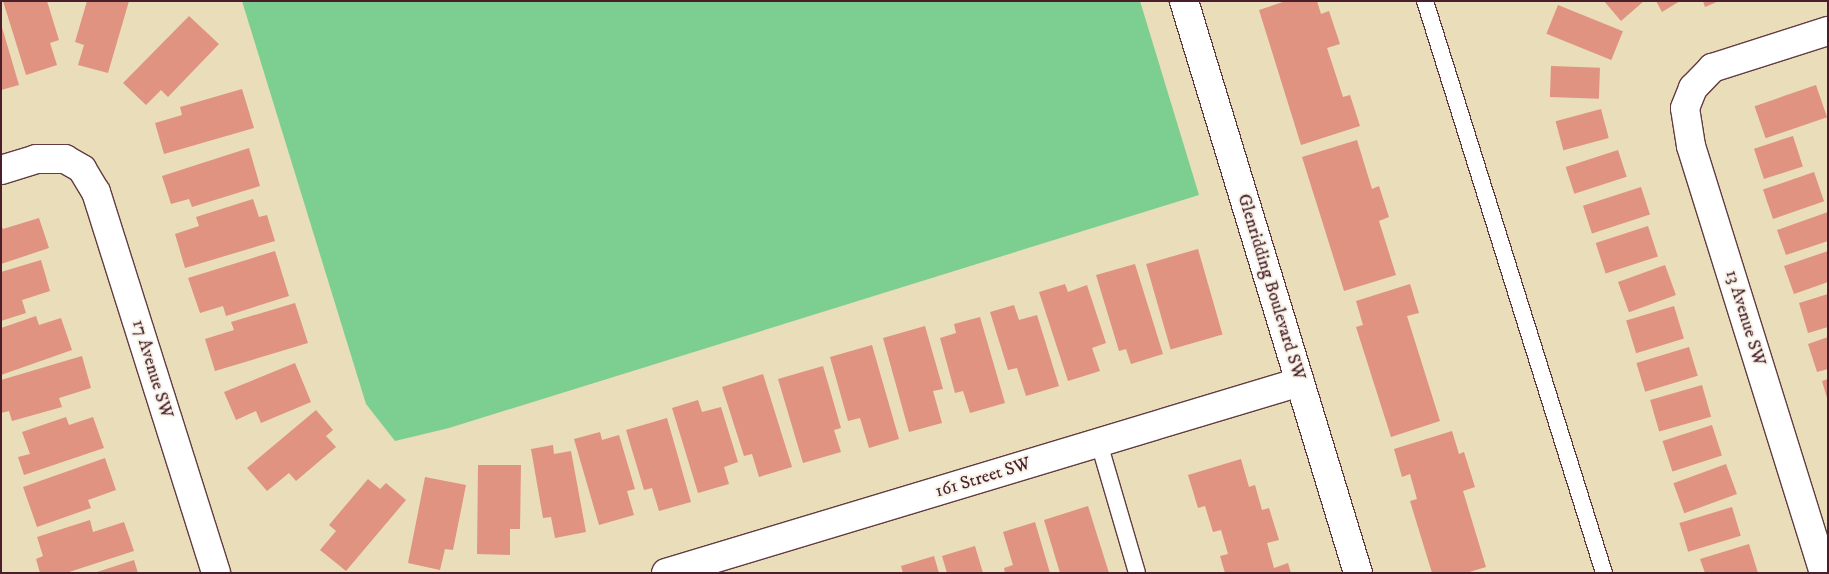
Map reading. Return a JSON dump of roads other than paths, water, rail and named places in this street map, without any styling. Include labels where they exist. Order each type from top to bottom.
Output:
[{"type":"street","name":"Glenridding Boulevard SW","points":[[1184,1],[1358,573]]},
{"type":"street","name":"13 Avenue SW","points":[[1824,573],[1691,146],[1685,108],[1693,88],[1712,68],[1828,31]]},
{"type":"street","name":"17 Avenue SW","points":[[1,170],[36,159],[65,159],[82,169],[96,192],[216,573]]},
{"type":"street","name":"161 Street SW","points":[[666,573],[1300,382]]},
{"type":"lane","points":[[1425,1],[1604,573]]},
{"type":"lane","points":[[1099,443],[1137,573]]}]
